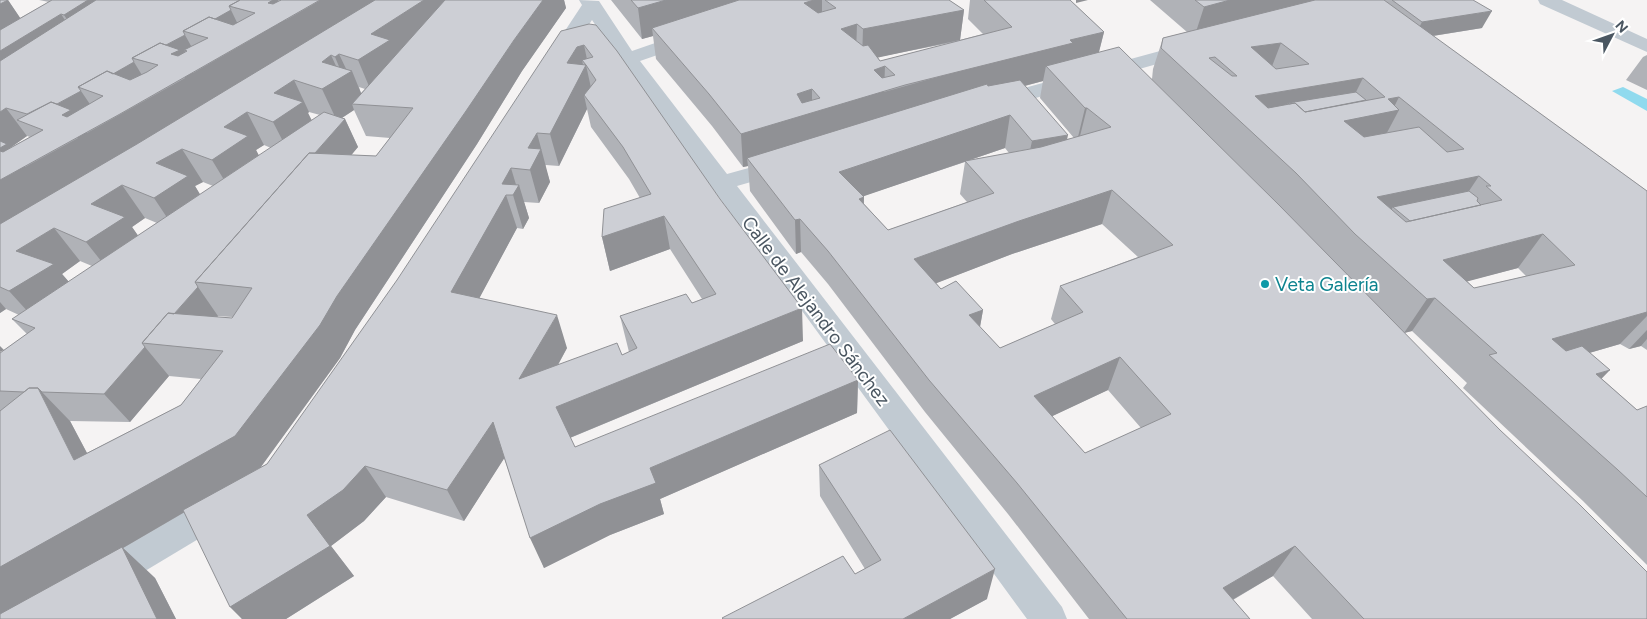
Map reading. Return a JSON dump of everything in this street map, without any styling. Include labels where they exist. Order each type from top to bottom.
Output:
[{"type":"street","points":[[1547,0],[1647,46]]},
{"type":"street","points":[[543,79],[590,2]]},
{"type":"street","name":"Calle de Alejandro Sánchez","points":[[590,2],[628,58],[1045,618]]},
{"type":"street","points":[[628,58],[710,31]]},
{"type":"street","points":[[975,110],[1210,44]]},
{"type":"street","points":[[1096,48],[1137,90]]},
{"type":"street","points":[[721,183],[806,159]]},
{"type":"street","points":[[819,363],[846,352]]},
{"type":"street","points":[[80,590],[241,496]]},
{"type":"water","points":[[1623,87],[1647,99],[1647,111],[1612,91]]},
{"type":"building","points":[[0,0],[8,0],[0,4]]},
{"type":"building","points":[[52,0],[88,0],[0,51],[0,30]]},
{"type":"building","points":[[96,0],[240,0],[229,6],[231,10],[215,19],[209,17],[183,31],[185,35],[166,45],[160,43],[132,58],[134,62],[113,74],[107,71],[78,87],[81,91],[57,104],[51,102],[27,114],[6,108],[0,112],[0,61]]},
{"type":"building","points":[[240,0],[273,0],[268,3],[273,4],[281,0],[320,0],[0,180],[0,151],[3,152],[43,130],[17,120],[51,102],[71,110],[62,115],[67,117],[103,96],[78,87],[107,71],[130,80],[147,72],[158,65],[132,58],[160,43],[180,50],[171,54],[178,56],[187,51],[184,50],[208,38],[183,31],[209,17],[233,25],[255,13],[229,6]]},
{"type":"building","points":[[375,0],[424,0],[371,34],[390,40],[358,60],[339,54],[335,57],[331,55],[322,62],[352,71],[322,89],[294,80],[274,93],[303,102],[273,122],[247,112],[224,127],[248,136],[212,160],[182,149],[156,163],[188,176],[154,198],[122,185],[91,204],[125,217],[86,242],[54,228],[16,251],[54,264],[9,291],[0,287],[0,224],[137,144]]},
{"type":"building","points":[[445,0],[543,0],[337,296],[320,325],[235,436],[0,567],[0,411],[29,388],[38,388],[74,460],[181,405],[223,351],[142,343],[168,313],[232,318],[252,288],[195,282],[309,153],[376,156],[413,108],[352,104]]},
{"type":"building","points":[[631,0],[666,0],[638,8]]},
{"type":"building","points":[[739,0],[814,0],[804,3],[818,13],[836,8],[825,0],[949,0],[964,10],[863,29],[857,24],[841,29],[863,46],[868,45],[880,61],[1012,27],[984,0],[1070,0],[1104,32],[1070,40],[1073,43],[905,85],[741,134],[652,28]],"holes":[[[885,66],[895,75],[882,78],[874,70]],[[812,89],[820,98],[802,103],[797,94]]]},
{"type":"building","points":[[1195,0],[1230,0],[1204,7]]},
{"type":"building","points":[[1315,0],[1384,0],[1647,191],[1647,312],[1552,339],[1566,351],[1582,346],[1610,370],[1596,374],[1637,410],[1647,406],[1647,497],[1489,355],[1497,353],[1435,298],[1427,299],[1355,234],[1296,173],[1161,48],[1163,38]],"holes":[[[1281,43],[1309,64],[1276,69],[1251,47]],[[1215,57],[1237,76],[1232,76],[1209,58]],[[1363,78],[1385,97],[1305,112],[1295,103],[1268,108],[1255,96]],[[1399,97],[1464,149],[1447,152],[1419,127],[1364,137],[1344,121],[1399,110],[1388,99]],[[1479,176],[1491,186],[1486,186],[1502,200],[1406,222],[1377,197]],[[1543,234],[1575,265],[1474,288],[1443,260]]]},
{"type":"building","points":[[1392,0],[1473,0],[1492,11],[1422,22]]},
{"type":"building","points":[[589,24],[596,25],[617,51],[720,199],[802,308],[556,407],[575,447],[830,344],[858,380],[650,468],[656,483],[600,504],[530,538],[493,422],[447,490],[365,466],[343,490],[307,515],[330,546],[230,607],[183,510],[267,464],[397,280],[561,31]],"holes":[[[584,45],[593,57],[582,60],[586,65],[567,63],[577,47]],[[586,65],[596,80],[584,95],[623,147],[651,194],[604,209],[602,237],[664,216],[716,294],[692,303],[686,294],[620,316],[637,348],[622,355],[617,343],[519,379],[557,315],[451,292],[506,195],[513,195],[519,185],[502,184],[511,168],[530,170],[541,149],[528,148],[537,133],[550,134]]]},
{"type":"building","points":[[1119,47],[1279,205],[1500,430],[1580,505],[1647,572],[1647,619],[1364,619],[1295,546],[1223,588],[1250,619],[1127,619],[1017,483],[929,380],[828,251],[800,219],[795,220],[747,158],[987,84],[988,86],[1020,80],[1068,135],[1032,141],[1010,115],[839,172],[864,197],[859,199],[888,230],[994,193],[965,161],[1041,147],[1111,127],[1085,108],[1046,66]],"holes":[[[1112,190],[1173,245],[1060,286],[1083,312],[1000,348],[969,315],[983,310],[956,281],[941,289],[914,259]],[[1120,357],[1171,414],[1085,453],[1034,396]]]},
{"type":"building","points":[[1356,92],[1366,100],[1305,112],[1295,103],[1288,103]]},
{"type":"building","points":[[324,112],[345,119],[315,153],[309,153],[195,282],[198,287],[174,314],[168,313],[142,343],[145,347],[104,394],[42,392],[38,388],[29,388],[24,392],[0,391],[0,353],[35,328],[12,319]]},
{"type":"building","points":[[0,141],[7,144],[0,148]]},
{"type":"building","points":[[1469,191],[1478,198],[1477,201],[1481,205],[1410,221],[1393,207]]},
{"type":"building","points":[[890,430],[995,569],[903,619],[723,619],[843,556],[855,574],[881,560],[819,465]]},
{"type":"building","points":[[122,547],[157,619],[0,619],[0,614]]},
{"type":"place","name":"Veta Galería","points":[[1265,284]]}]
